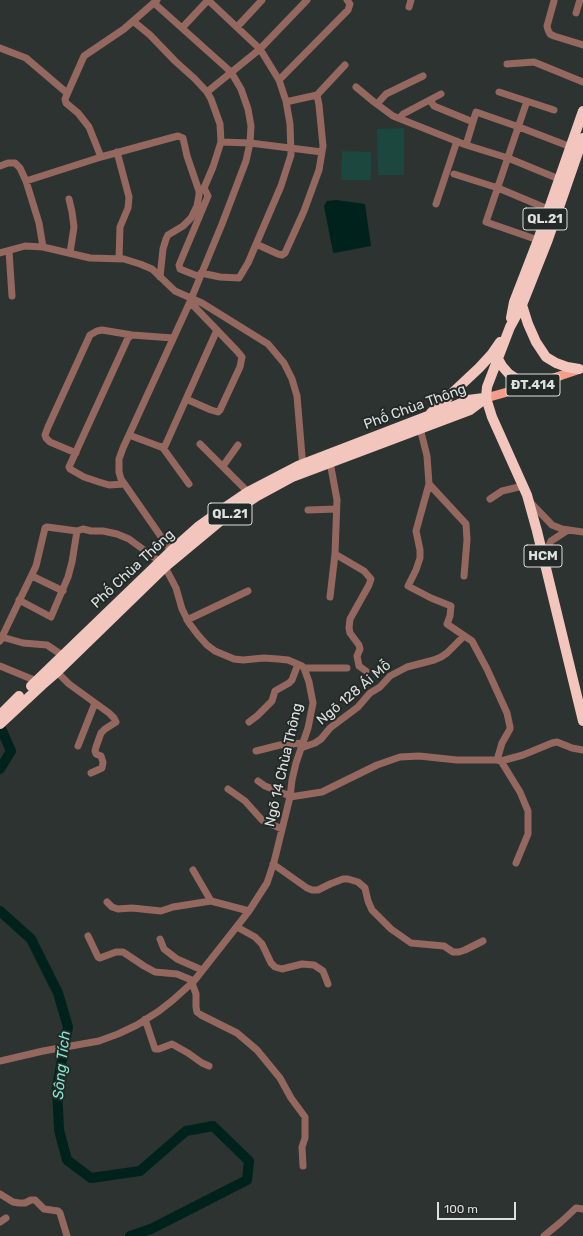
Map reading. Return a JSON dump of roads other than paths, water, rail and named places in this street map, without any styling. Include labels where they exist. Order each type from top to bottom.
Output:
[{"type":"highway","name":"QL.21","points":[[486,398],[487,387],[510,327],[548,209],[583,111]]},
{"type":"highway","name":"QL.21","points":[[518,303],[547,242],[583,138]]},
{"type":"highway","points":[[518,303],[536,342],[546,357],[567,367],[582,367]]},
{"type":"highway","points":[[424,418],[480,368],[491,355],[510,327]]},
{"type":"highway","points":[[498,359],[509,374],[518,380],[525,383],[536,384]]},
{"type":"highway","name":"Phố Chùa Thông","points":[[39,682],[57,672],[162,564],[171,551],[199,526],[257,496],[303,468],[330,462],[414,427],[424,418],[468,400],[486,398]]},
{"type":"highway","name":"Phố Chùa Thông","points":[[0,724],[62,655],[162,564],[248,492],[303,468],[414,427],[470,410],[486,398]]},
{"type":"highway","name":"HCM","points":[[486,398],[492,417],[523,486],[528,501],[544,558],[583,721]]},
{"type":"highway","name":"Phố Chùa Thông","points":[[0,715],[19,702]]},
{"type":"main road","name":"ĐT.414","points":[[486,398],[536,384],[582,367]]},
{"type":"street","points":[[133,21],[150,35],[207,92],[220,124],[222,142],[204,188],[208,196],[179,265],[180,269],[200,275],[239,278],[248,263],[281,186],[291,155],[290,124],[286,101],[279,80],[260,49],[208,0],[182,28]]},
{"type":"street","points":[[237,27],[262,0]]},
{"type":"street","points":[[207,92],[260,49],[307,0]]},
{"type":"street","points":[[279,80],[348,10],[350,4],[347,0]]},
{"type":"street","points":[[576,13],[580,0]]},
{"type":"street","points":[[101,157],[89,127],[78,113],[66,103],[65,99],[67,93],[84,56],[124,29],[156,1],[182,28],[231,72],[241,89],[248,109],[251,126],[250,143],[246,161],[190,300],[119,460],[119,472],[124,484],[171,551]]},
{"type":"street","points":[[554,1],[547,26],[550,34],[583,45]]},
{"type":"street","points":[[0,48],[26,58],[67,93]]},
{"type":"street","points":[[507,64],[534,62],[583,82]]},
{"type":"street","points":[[286,101],[316,95],[345,65]]},
{"type":"street","points":[[377,104],[386,94],[423,76]]},
{"type":"street","points":[[356,86],[393,116],[466,145],[508,158],[559,179]]},
{"type":"street","points":[[499,92],[554,110]]},
{"type":"street","points":[[400,118],[403,114],[441,94]]},
{"type":"street","points":[[256,244],[278,254],[285,254],[304,211],[319,170],[323,146],[319,105],[316,95]]},
{"type":"street","points":[[430,100],[434,106],[473,122]]},
{"type":"street","points":[[527,101],[486,222],[538,240]]},
{"type":"street","points":[[466,145],[476,112],[571,147]]},
{"type":"street","points":[[26,181],[117,152],[174,136],[183,138],[199,195],[197,206],[190,218],[183,226],[168,235],[166,239],[163,249],[160,277]]},
{"type":"street","points":[[436,204],[457,141]]},
{"type":"street","points":[[222,142],[250,143],[322,152]]},
{"type":"street","points":[[117,152],[130,197],[128,208],[120,227],[119,259]]},
{"type":"street","points":[[0,166],[15,162],[20,168],[26,181],[39,223],[43,247]]},
{"type":"street","points":[[454,174],[498,188],[548,209]]},
{"type":"street","points":[[69,199],[74,227],[70,253]]},
{"type":"street","points":[[0,253],[25,246],[43,247],[90,258],[119,259],[140,264],[152,269],[175,291],[190,300],[242,357],[240,367],[218,412],[186,399]]},
{"type":"street","points":[[9,250],[12,296]]},
{"type":"street","points":[[190,300],[202,302],[268,344],[284,363],[292,379],[297,396],[303,468]]},
{"type":"street","points":[[76,453],[50,442],[45,435],[90,335],[102,330],[132,335],[173,338]]},
{"type":"street","points":[[163,448],[167,443],[217,330]]},
{"type":"street","points":[[124,484],[109,485],[84,477],[69,467],[128,338],[132,335]]},
{"type":"street","points":[[414,427],[427,456],[429,484],[416,532],[420,550],[420,558],[408,586],[451,606],[447,624],[472,641],[487,669],[507,713],[510,729],[502,743],[499,760],[520,792],[528,811],[528,834],[516,863]]},
{"type":"street","points":[[129,436],[163,448],[190,484]]},
{"type":"street","points":[[200,444],[248,492]]},
{"type":"street","points":[[223,466],[238,446]]},
{"type":"street","points":[[330,462],[335,487],[336,509],[335,554],[330,597]]},
{"type":"street","points":[[429,484],[466,524],[467,540],[464,576]]},
{"type":"street","points":[[490,499],[502,491],[523,486]]},
{"type":"street","points":[[528,501],[552,524],[562,529],[583,532]]},
{"type":"street","points":[[308,510],[336,509]]},
{"type":"street","points":[[62,655],[47,645],[1,639],[32,576],[39,556],[45,528],[47,527],[77,531],[83,529],[103,531],[130,539],[162,564],[176,588],[187,620],[207,645],[225,656],[234,660],[264,658],[288,660],[304,668],[347,668]]},
{"type":"street","points":[[544,558],[546,548],[551,541],[568,530]]},
{"type":"street","points":[[19,600],[51,617],[63,591],[72,562],[77,531]]},
{"type":"street","points":[[335,554],[364,571],[371,579],[350,619],[349,628],[350,633],[360,649],[357,656],[360,666],[366,671]]},
{"type":"street","points":[[32,576],[63,591]]},
{"type":"street","points":[[187,620],[248,590]]},
{"type":"street","name":"Ngõ 128 Ái Mỗ","points":[[256,751],[280,745],[302,745],[321,739],[330,728],[358,707],[370,693],[380,687],[390,676],[407,667],[434,660],[442,656],[464,636]]},
{"type":"street","points":[[249,722],[272,701],[275,691],[292,680],[298,664]]},
{"type":"street","points":[[0,666],[39,682]]},
{"type":"street","name":"Ngõ 14 Chùa Thông","points":[[0,1061],[43,1051],[100,1041],[137,1025],[173,1000],[193,982],[237,927],[267,883],[273,864],[290,796],[296,763],[308,728],[313,703],[311,688],[304,668]]},
{"type":"street","points":[[57,672],[69,684],[109,713],[116,722],[104,729],[96,747],[96,754],[101,756],[103,762],[102,768],[90,773]]},
{"type":"street","points":[[78,746],[95,703]]},
{"type":"street","points":[[258,782],[290,796],[322,792],[377,765],[400,757],[419,756],[457,760],[499,760],[523,756],[557,742],[572,748],[583,750]]},
{"type":"street","points":[[228,789],[245,801],[262,820],[282,829]]},
{"type":"street","points":[[273,864],[312,890],[318,890],[343,879],[358,882],[365,888],[372,910],[391,929],[411,943],[444,946],[455,952],[462,952],[482,941]]},
{"type":"street","points":[[193,870],[211,901]]},
{"type":"street","points":[[107,902],[112,907],[118,909],[132,908],[160,911],[173,907],[211,901],[249,911]]},
{"type":"street","points":[[237,927],[262,944],[271,963],[275,967],[282,969],[302,964],[314,965],[323,971],[328,984]]},
{"type":"street","points":[[88,936],[98,957],[100,958],[116,952],[124,952],[151,970],[159,973],[177,974],[193,982],[196,994],[197,1012],[237,1033],[257,1050],[280,1078],[291,1098],[305,1117],[305,1138],[302,1147],[303,1166]]},
{"type":"street","points":[[160,939],[164,949],[177,959],[202,970]]},
{"type":"street","points":[[145,1019],[155,1049],[172,1044],[209,1066]]},
{"type":"street","points":[[0,1194],[13,1202],[25,1203],[35,1200],[44,1209],[58,1211],[60,1213],[67,1236]]},
{"type":"street","points":[[544,1236],[576,1208],[583,1209]]},
{"type":"waterway","name":"Sông Tích","points":[[0,726],[11,751],[0,769]]},
{"type":"waterway","name":"Sông Tích","points":[[0,911],[31,939],[58,993],[68,1027],[57,1087],[59,1130],[67,1160],[91,1178],[140,1171],[186,1131],[213,1126],[249,1161],[247,1180],[151,1229],[130,1236]]}]
